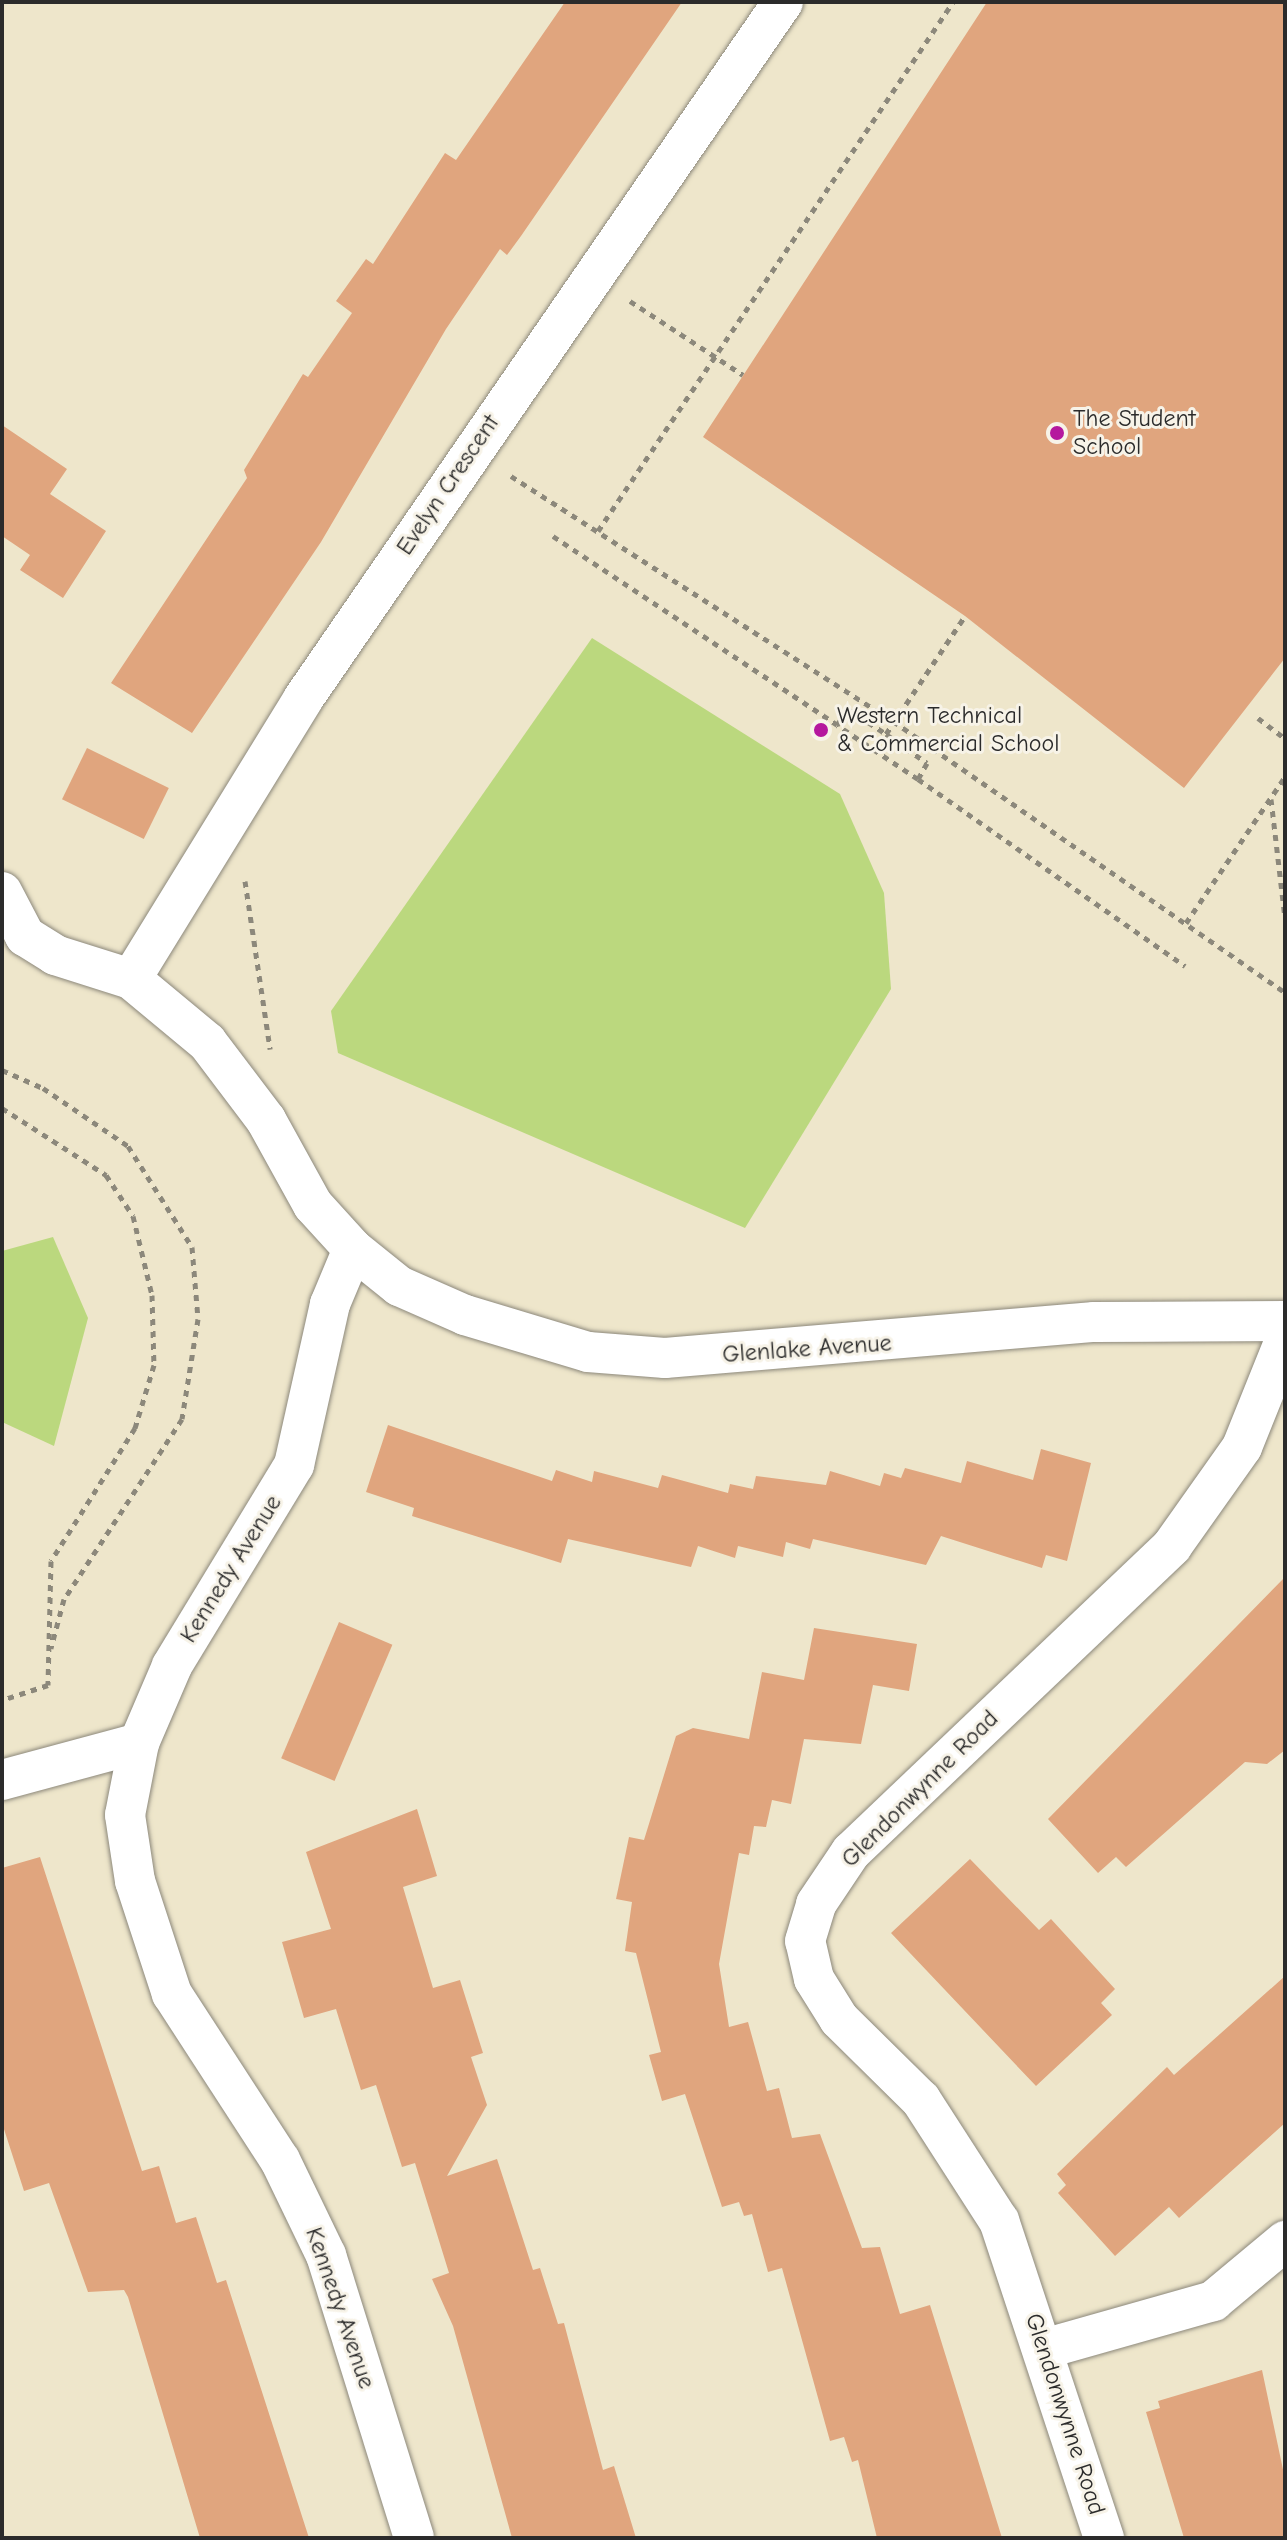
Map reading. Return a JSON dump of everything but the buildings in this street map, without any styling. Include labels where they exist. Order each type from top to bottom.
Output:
[{"type":"street","name":"Evelyn Crescent","points":[[131,979],[303,699],[783,2]]},
{"type":"street","points":[[2,892],[25,936],[55,955],[131,979],[207,1042],[266,1120],[313,1205],[353,1249]]},
{"type":"street","name":"Glenlake Avenue","points":[[353,1249],[399,1286],[465,1315],[588,1352],[665,1358],[1094,1322],[1285,1321]]},
{"type":"street","name":"Kennedy Avenue","points":[[353,1249],[330,1304],[294,1465],[245,1554],[205,1603],[139,1743],[125,1815],[151,1939],[204,2054],[280,2160],[326,2255],[414,2538]]},
{"type":"street","name":"Glendonwynne Road","points":[[1104,2538],[1047,2348],[999,2221],[921,2100],[839,2019],[814,1979],[805,1941],[816,1904],[851,1852],[1172,1546],[1242,1447],[1285,1340]]},
{"type":"street","points":[[2,1780],[139,1743]]},
{"type":"street","points":[[1047,2348],[1213,2301],[1285,2241]]},
{"type":"path","points":[[598,531],[953,2]]},
{"type":"path","points":[[629,301],[743,375]]},
{"type":"path","points":[[511,476],[893,721],[1285,992]]},
{"type":"path","points":[[553,536],[918,779],[1185,966]]},
{"type":"path","points":[[886,734],[965,616]]},
{"type":"path","points":[[837,725],[848,709],[886,734],[927,763],[918,779]]},
{"type":"path","points":[[1258,718],[1285,738]]},
{"type":"path","points":[[1186,923],[1285,777]]},
{"type":"path","points":[[1271,798],[1285,918]]},
{"type":"path","points":[[1276,851],[1285,846]]},
{"type":"path","points":[[243,873],[271,1058]]},
{"type":"path","points":[[2,1070],[43,1088],[128,1146],[192,1247],[198,1319],[182,1419],[64,1599],[48,1657]]},
{"type":"path","points":[[2,1108],[106,1175],[133,1216],[152,1295],[154,1365],[135,1428],[51,1561],[48,1685],[2,1700]]},
{"type":"green space","points":[[592,638],[840,794],[884,893],[891,989],[745,1228],[338,1053],[331,1011]]},
{"type":"green space","points":[[53,1237],[88,1318],[54,1446],[2,1422],[2,1251]]},
{"type":"place","name":"The Student School","points":[[1057,433]]},
{"type":"place","name":"Western Technical & Commercial School","points":[[821,730]]}]
